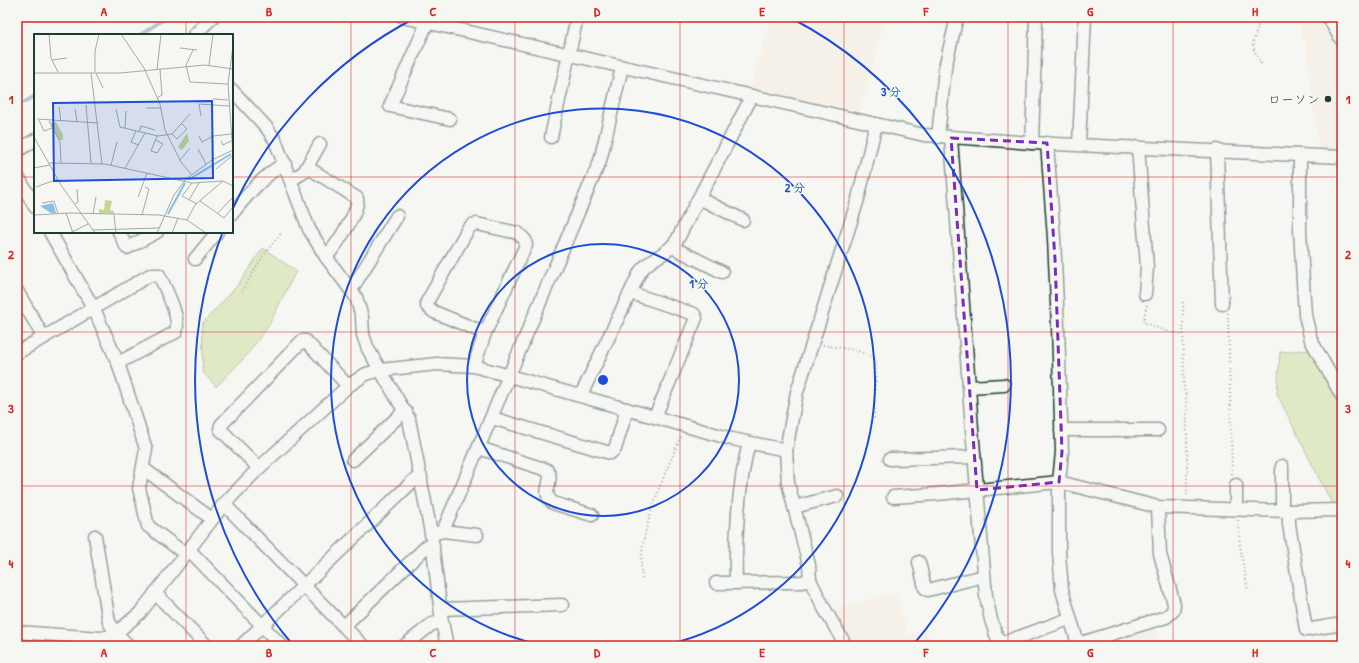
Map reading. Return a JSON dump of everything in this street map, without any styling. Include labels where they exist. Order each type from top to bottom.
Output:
[{"type":"main road","points":[[1330,17],[1342,38]]},
{"type":"street","points":[[195,34],[213,17]]},
{"type":"street","points":[[403,17],[938,137],[1032,143],[1217,150],[1342,157]]},
{"type":"street","points":[[552,137],[577,17]]},
{"type":"street","points":[[938,137],[945,68],[957,17]]},
{"type":"street","points":[[1032,143],[1036,17]]},
{"type":"street","points":[[1079,144],[1085,17]]},
{"type":"street","points":[[427,22],[390,106],[450,119]]},
{"type":"street","points":[[344,626],[426,547],[435,536],[492,418],[600,161],[622,67]]},
{"type":"street","points":[[233,91],[271,133],[285,163],[304,220],[313,238],[359,303],[364,340],[380,370],[406,412],[435,536],[442,622],[447,646]]},
{"type":"street","points":[[581,395],[644,266],[674,246],[752,96]]},
{"type":"street","points":[[846,646],[810,580],[809,565],[786,471],[786,450],[797,392],[858,199],[876,124]]},
{"type":"street","points":[[951,138],[974,457],[984,576],[989,611],[1000,645],[1069,619]]},
{"type":"street","points":[[17,151],[34,141]]},
{"type":"street","points":[[1047,143],[1056,267],[1062,452],[1058,482],[1060,568],[1062,590],[1069,619],[1078,644],[1166,617],[1171,613],[1174,604],[1160,554],[1158,507]]},
{"type":"street","points":[[291,180],[304,172],[320,144]]},
{"type":"street","points":[[1138,147],[1148,267],[1145,294]]},
{"type":"street","points":[[1217,150],[1222,304]]},
{"type":"street","points":[[1300,155],[1300,232],[1306,315],[1311,340],[1342,396]]},
{"type":"street","points":[[233,213],[246,196],[274,169],[285,163]]},
{"type":"street","points":[[307,167],[356,198],[358,202],[354,213],[334,248],[326,257]]},
{"type":"street","points":[[17,176],[34,204]]},
{"type":"street","points":[[699,198],[743,220]]},
{"type":"street","points":[[351,290],[397,216]]},
{"type":"street","points":[[474,366],[485,333],[526,245],[525,240],[518,233],[477,224],[468,229],[427,302],[428,306],[434,312],[485,333]]},
{"type":"street","points":[[51,233],[94,309],[118,363],[146,449],[144,469],[139,488],[148,526],[180,550],[193,554],[282,646]]},
{"type":"street","points":[[120,233],[127,248],[155,233]]},
{"type":"street","points":[[195,260],[216,233]]},
{"type":"street","points":[[674,246],[678,250],[722,272]]},
{"type":"street","points":[[17,353],[88,310],[94,309],[155,274],[159,275],[171,301],[177,325],[176,332],[118,363]]},
{"type":"street","points":[[17,291],[44,338]]},
{"type":"street","points":[[631,293],[694,314],[696,318],[655,417]]},
{"type":"street","points":[[259,468],[220,429],[220,425],[302,341],[306,341],[348,386]]},
{"type":"street","points":[[17,632],[101,638],[116,633],[140,613],[224,504],[259,468],[348,386],[366,374],[380,370],[451,364],[474,366],[581,395],[685,426],[749,443],[786,450]]},
{"type":"street","points":[[969,387],[1004,385]]},
{"type":"street","points":[[492,418],[610,453],[615,449],[627,409]]},
{"type":"street","points":[[353,460],[400,415],[406,412]]},
{"type":"street","points":[[1061,430],[1158,430]]},
{"type":"street","points":[[736,583],[738,516],[749,443]]},
{"type":"street","points":[[478,448],[547,470],[550,478],[547,495],[549,499],[553,503],[592,515]]},
{"type":"street","points":[[890,459],[974,457]]},
{"type":"street","points":[[1282,466],[1285,511],[1289,524],[1306,630],[1342,624]]},
{"type":"street","points":[[144,469],[212,519]]},
{"type":"street","points":[[241,646],[414,480],[422,477]]},
{"type":"street","points":[[894,497],[1058,482],[1158,507],[1285,511],[1342,510]]},
{"type":"street","points":[[1236,485],[1236,509]]},
{"type":"street","points":[[794,507],[837,496]]},
{"type":"street","points":[[224,504],[363,646]]},
{"type":"street","points":[[435,536],[476,535]]},
{"type":"street","points":[[95,536],[109,622],[116,633],[128,646]]},
{"type":"street","points":[[919,562],[925,588],[928,590],[984,576]]},
{"type":"street","points":[[716,583],[802,582],[810,580]]},
{"type":"street","points":[[155,593],[207,646]]},
{"type":"street","points":[[441,609],[562,605]]},
{"type":"street","points":[[404,646],[432,624],[442,622]]},
{"type":"path","points":[[1261,64],[1254,50],[1253,42],[1262,17]]},
{"type":"path","points":[[242,291],[262,256],[282,232]]},
{"type":"path","points":[[1145,294],[1148,299],[1143,322],[1165,331],[1182,334]]},
{"type":"path","points":[[1183,302],[1182,334],[1184,389],[1187,403],[1187,508]]},
{"type":"path","points":[[1222,304],[1228,314],[1232,475],[1236,485]]},
{"type":"path","points":[[812,343],[866,353],[874,358],[876,362],[874,420]]},
{"type":"path","points":[[642,579],[642,558],[646,536],[662,477],[685,426]]},
{"type":"path","points":[[1236,509],[1240,546],[1248,591]]},
{"type":"highlighted area","points":[[951,138],[1047,143],[1055,259],[1062,452],[1059,482],[977,490]]},
{"type":"shaded area","points":[[771,17],[885,17],[860,112],[751,88]]},
{"type":"shaded area","points":[[1300,17],[1321,17],[1342,54],[1342,152],[1319,152],[1305,40],[1302,40]]},
{"type":"shaded area","points":[[895,592],[908,634],[926,630],[932,646],[850,646],[830,610]]},
{"type":"shaded area","points":[[1156,623],[1161,646],[1086,646]]},
{"type":"green space","points":[[263,248],[296,271],[269,325],[247,355],[216,387],[202,371],[202,324],[237,286]]},
{"type":"green space","points":[[1309,350],[1342,405],[1342,505],[1333,506],[1277,394],[1280,352]]},
{"type":"waterway","points":[[142,34],[167,17]]},
{"type":"waterway","points":[[17,106],[34,97]]},
{"type":"place","name":"ローソン","points":[[1328,99]]}]
